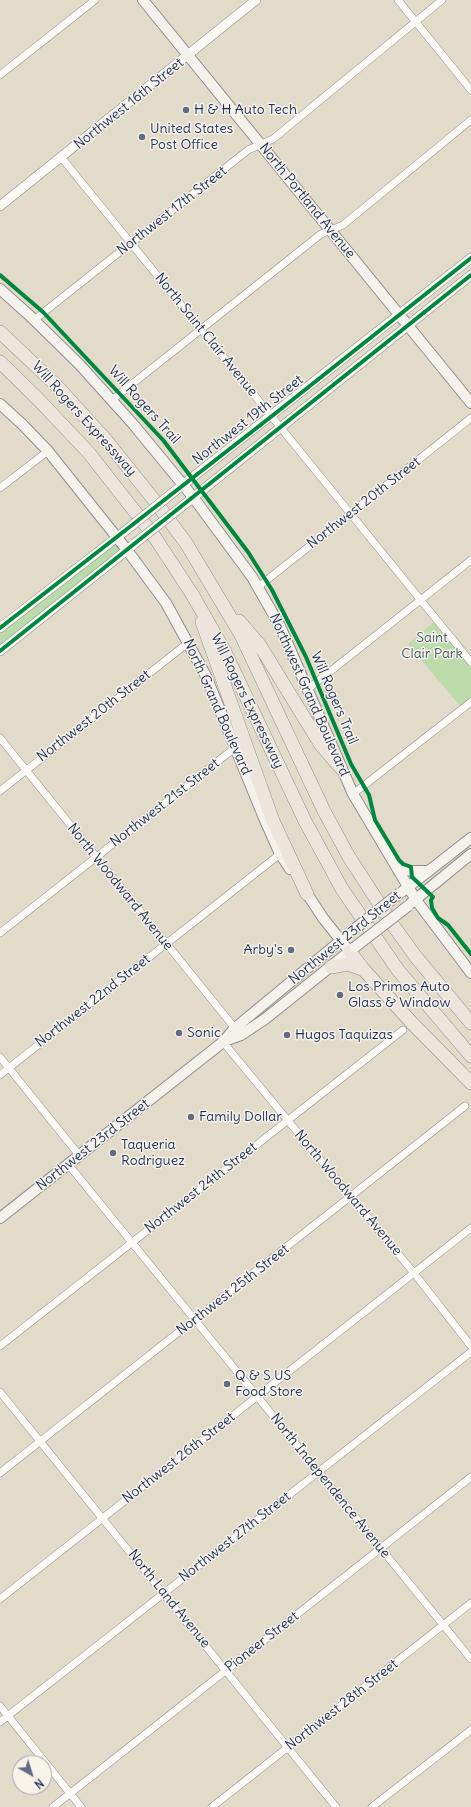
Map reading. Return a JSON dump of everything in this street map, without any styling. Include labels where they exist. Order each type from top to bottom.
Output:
[{"type":"highway","name":"Will Rogers Expressway","points":[[0,332],[80,410],[125,463],[181,537],[224,605],[255,663],[324,811],[349,857],[394,928],[471,1023]]},
{"type":"highway","name":"Will Rogers Expressway","points":[[0,362],[63,424],[136,511],[192,594],[236,673],[305,821],[342,888],[398,970],[471,1056]]},
{"type":"highway","points":[[192,594],[272,821],[307,894]]},
{"type":"highway","points":[[224,605],[259,644],[321,745],[340,767]]},
{"type":"highway","points":[[352,950],[364,970],[410,1022],[471,1083]]},
{"type":"highway","points":[[331,966],[348,964],[364,970]]},
{"type":"main road","name":"North Portland Avenue","points":[[143,0],[471,403]]},
{"type":"main road","name":"Northwest Grand Boulevard","points":[[0,289],[80,365],[112,400],[179,488],[193,497],[231,547],[258,587],[280,626],[340,767],[353,794],[398,868],[404,890],[412,903],[471,973]]},
{"type":"main road","name":"North Grand Boulevard","points":[[0,404],[48,451],[121,534],[130,547],[189,642],[206,676],[280,854],[307,894],[352,950]]},
{"type":"main road","name":"Northwest 23rd Street","points":[[238,1032],[343,938],[471,838]]},
{"type":"main road","name":"Northwest 23rd Street","points":[[0,1218],[223,1042],[238,1032],[264,1019],[412,903],[471,854]]},
{"type":"main road","points":[[398,868],[411,871],[429,871]]},
{"type":"street","points":[[0,75],[95,0]]},
{"type":"street","name":"Northwest 16th Street","points":[[0,206],[189,56],[256,0]]},
{"type":"street","points":[[398,0],[471,90]]},
{"type":"street","name":"Northwest 17th Street","points":[[34,320],[248,150],[273,139],[442,0]]},
{"type":"street","points":[[112,400],[321,234],[343,225],[471,120]]},
{"type":"street","name":"North Saint Clair Avenue","points":[[61,157],[471,662]]},
{"type":"street","name":"Northwest 19th Street","points":[[0,628],[272,416],[471,258]]},
{"type":"street","name":"Northwest 19th Street","points":[[0,651],[471,275]]},
{"type":"street","name":"Northwest 20th Street","points":[[258,587],[471,418]]},
{"type":"street","points":[[0,488],[48,451]]},
{"type":"street","points":[[308,689],[471,560]]},
{"type":"street","name":"Northwest 20th Street","points":[[0,791],[189,642]]},
{"type":"street","points":[[353,794],[471,702]]},
{"type":"street","name":"North Woodward Avenue","points":[[0,738],[238,1032]]},
{"type":"street","name":"Northwest 21st Street","points":[[0,933],[236,747]]},
{"type":"street","name":"Northwest 22nd Street","points":[[0,1075],[280,854]]},
{"type":"street","name":"Northwest 24th Street","points":[[0,1346],[402,1030]]},
{"type":"street","name":"North Woodward Avenue","points":[[223,1042],[414,1273],[471,1346]]},
{"type":"street","points":[[0,1057],[79,1155]]},
{"type":"street","name":"Northwest 25th Street","points":[[0,1473],[465,1106]]},
{"type":"street","name":"North Independence Avenue","points":[[68,1164],[471,1659]]},
{"type":"street","name":"Northwest 26th Street","points":[[0,1599],[471,1228]]},
{"type":"street","name":"Northwest 27th Street","points":[[0,1722],[471,1352]]},
{"type":"street","name":"North Land Avenue","points":[[0,1392],[336,1807]]},
{"type":"street","name":"Pioneer Street","points":[[53,1807],[471,1477]]},
{"type":"street","name":"Northwest 28th Street","points":[[212,1807],[471,1603]]},
{"type":"street","points":[[0,1706],[81,1807]]},
{"type":"street","points":[[372,1807],[471,1730]]},
{"type":"green space","points":[[115,544],[120,550],[0,646],[0,632]]},
{"type":"green space","name":"Saint Clair Park","points":[[434,622],[471,668],[471,697],[460,706],[408,644]]},
{"type":"cycle path","points":[[0,628],[272,416],[471,258]]},
{"type":"cycle path","name":"Will Rogers Trail","points":[[0,275],[43,312],[163,440],[248,552],[272,590],[306,657],[351,764],[369,795],[375,820],[399,860],[403,864],[411,867],[412,877],[433,897],[431,900],[432,908],[438,918],[448,925],[471,954]]},
{"type":"cycle path","points":[[0,651],[471,275]]},
{"type":"place","name":"H & H Auto Tech","points":[[186,110]]},
{"type":"place","name":"United States Post Office","points":[[142,137]]},
{"type":"place","name":"Arby's","points":[[291,950]]},
{"type":"place","name":"Los Primos Auto Glass & Window","points":[[340,995]]},
{"type":"place","name":"Sonic","points":[[179,1033]]},
{"type":"place","name":"Hugos Taquizas","points":[[287,1035]]},
{"type":"place","name":"Family Dollar","points":[[191,1117]]},
{"type":"place","name":"Taqueria Rodriguez","points":[[113,1153]]},
{"type":"place","name":"Q & S US Food Store","points":[[227,1384]]}]
